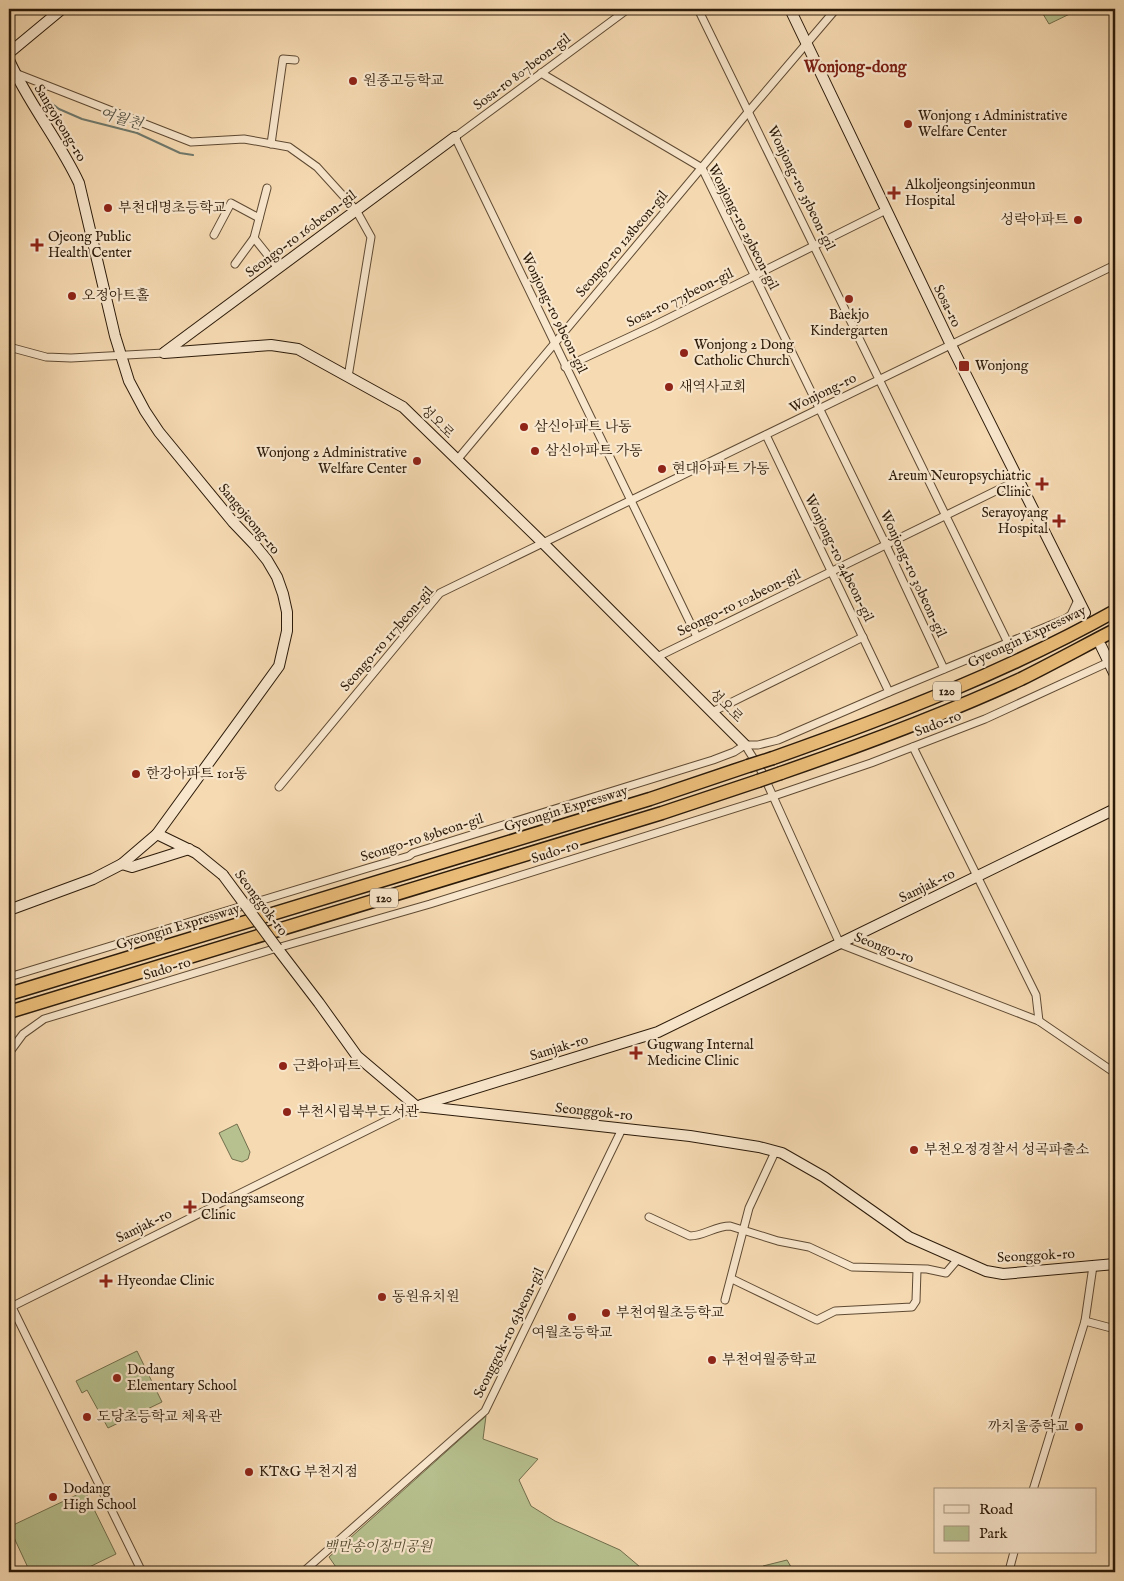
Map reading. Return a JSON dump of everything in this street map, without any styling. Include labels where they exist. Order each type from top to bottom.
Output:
[{"type":"highway","name":"Gyeongin Expressway","points":[[9,994],[650,799],[773,758],[853,730],[948,691],[1079,631],[1115,611]]},
{"type":"highway","name":"120","points":[[9,1012],[662,813],[781,774],[856,747],[951,709],[1021,678],[1115,630]]},
{"type":"street","points":[[9,53],[62,9]]},
{"type":"street","name":"Sosa-ro 807beon-gil","points":[[455,137],[628,9]]},
{"type":"street","name":"Wonjong-ro 35beon-gil","points":[[698,9],[1008,643]]},
{"type":"street","name":"Sosa-ro","points":[[790,9],[951,345],[1085,613]]},
{"type":"street","name":"Seongo-ro 128beon-gil","points":[[457,460],[836,9]]},
{"type":"street","points":[[271,144],[283,59],[295,60]]},
{"type":"street","name":"Sangojeong-ro","points":[[9,60],[69,162],[79,183],[120,355],[129,381],[159,432],[267,560],[277,577],[287,612],[287,631],[279,666],[157,834],[122,864],[93,879],[9,910]]},
{"type":"street","points":[[15,73],[191,142],[244,139],[289,147],[317,167],[356,210],[371,237],[348,377]]},
{"type":"street","name":"Wonjong-ro 29beon-gil","points":[[541,73],[702,168],[820,409]]},
{"type":"street","name":"Seongo-ro 160beon-gil","points":[[164,353],[455,137]]},
{"type":"street","name":"Wonjong-ro 9beon-gil","points":[[455,137],[697,637]]},
{"type":"street","points":[[235,264],[254,238],[267,188]]},
{"type":"street","points":[[214,235],[230,203],[259,218]]},
{"type":"street","name":"Sosa-ro 775beon-gil","points":[[566,367],[653,326],[886,210]]},
{"type":"street","points":[[254,238],[278,268]]},
{"type":"street","name":"Wonjong-ro","points":[[543,543],[1115,265]]},
{"type":"street","name":"성오로","points":[[9,347],[46,358],[164,353],[271,345],[298,349],[403,407],[543,543],[745,745]]},
{"type":"street","name":"Wonjong-ro 30beon-gil","points":[[820,409],[944,669]]},
{"type":"street","name":"Wonjong-ro 24beon-gil","points":[[766,435],[888,692]]},
{"type":"street","name":"Seongo-ro 102beon-gil","points":[[657,657],[1018,480]]},
{"type":"street","name":"Seongo-ro 117beon-gil","points":[[279,787],[440,593],[543,543]]},
{"type":"street","points":[[745,745],[758,745],[778,740],[1065,619],[1071,615],[1078,600]]},
{"type":"street","points":[[712,712],[863,637]]},
{"type":"street","points":[[1101,646],[1115,675]]},
{"type":"street","name":"Sudo-ro","points":[[9,1053],[23,1034],[44,1019],[277,948],[430,904],[774,796],[913,747],[985,719],[1109,662]]},
{"type":"street","name":"Seongo-ro","points":[[745,745],[756,760],[774,796],[840,944],[1039,1021],[1115,1073]]},
{"type":"street","name":"Seongo-ro 89beon-gil","points":[[9,977],[409,856],[413,852],[713,760],[734,752],[745,745]]},
{"type":"street","points":[[913,747],[1036,995],[1039,1021]]},
{"type":"street","name":"Samjak-ro","points":[[10,1305],[416,1106],[658,1032],[1115,809]]},
{"type":"street","name":"Seonggok-ro","points":[[157,834],[196,853],[222,875],[357,1056],[416,1106],[690,1136],[775,1152],[798,1161],[824,1177],[909,1237],[986,1271],[1003,1274],[1115,1264]]},
{"type":"street","points":[[122,864],[132,867],[189,849]]},
{"type":"street","name":"Seonggok-ro 63beon-gil","points":[[303,1572],[486,1411],[622,1129]]},
{"type":"street","points":[[725,1300],[749,1208],[775,1152]]},
{"type":"street","points":[[649,1218],[690,1236],[697,1236],[722,1226],[730,1226],[809,1247],[852,1267],[927,1269],[946,1273],[958,1259]]},
{"type":"street","points":[[1034,1488],[1085,1321],[1093,1266]]},
{"type":"street","points":[[732,1279],[817,1320],[835,1311],[912,1308],[916,1301],[917,1270]]},
{"type":"street","points":[[10,1305],[142,1572]]},
{"type":"street","points":[[1085,1321],[1115,1329]]},
{"type":"street","points":[[1012,1572],[1010,1567],[1013,1554]]},
{"type":"green space","points":[[1040,9],[1080,9],[1049,24]]},
{"type":"green space","points":[[237,1124],[250,1152],[248,1159],[242,1162],[232,1159],[219,1133]]},
{"type":"green space","points":[[137,1351],[162,1402],[108,1428],[87,1390],[82,1393],[76,1381]]},
{"type":"green space","name":"백만송이장미공원","points":[[486,1416],[483,1439],[538,1459],[519,1480],[531,1506],[555,1521],[620,1550],[646,1572],[336,1572],[338,1570],[329,1557]]},
{"type":"green space","points":[[85,1491],[116,1554],[79,1572],[30,1572],[9,1527]]},
{"type":"green space","points":[[787,1560],[794,1572],[758,1572],[763,1566]]},
{"type":"waterway","name":"여월천","points":[[46,99],[59,109],[82,119],[137,133],[180,153],[193,155]]},
{"type":"place","name":"원종고등학교","points":[[353,81]]},
{"type":"place","name":"Wonjong 1 Administrative Welfare Center","points":[[908,124]]},
{"type":"place","name":"Alkoljeongsinjeonmun Hospital","points":[[894,193]]},
{"type":"place","name":"부천대명초등학교","points":[[108,208]]},
{"type":"place","name":"성락아파트","points":[[1078,220]]},
{"type":"place","name":"Ojeong Public Health Center","points":[[37,245]]},
{"type":"place","name":"오정아트홀","points":[[72,296]]},
{"type":"place","name":"Baekjo Kindergarten","points":[[849,299]]},
{"type":"place","name":"Wonjong 2 Dong Catholic Church","points":[[684,353]]},
{"type":"place","name":"Wonjong","points":[[964,366]]},
{"type":"place","name":"새역사교회","points":[[669,387]]},
{"type":"place","name":"삼신아파트 나동","points":[[524,427]]},
{"type":"place","name":"삼신아파트 가동","points":[[535,451]]},
{"type":"place","name":"Wonjong 2 Administrative Welfare Center","points":[[417,461]]},
{"type":"place","name":"현대아파트 가동","points":[[662,469]]},
{"type":"place","name":"Areum Neuropsychiatric Clinic","points":[[1042,484]]},
{"type":"place","name":"Serayoyang Hospital","points":[[1059,521]]},
{"type":"place","name":"한강아파트 101동","points":[[136,774]]},
{"type":"place","name":"Gugwang Internal Medicine Clinic","points":[[636,1053]]},
{"type":"place","name":"근화아파트","points":[[283,1066]]},
{"type":"place","name":"부천시립북부도서관","points":[[287,1112]]},
{"type":"place","name":"부천오정경찰서 성곡파출소","points":[[914,1150]]},
{"type":"place","name":"Dodangsamseong Clinic","points":[[190,1207]]},
{"type":"place","name":"Hyeondae Clinic","points":[[106,1281]]},
{"type":"place","name":"동원유치원","points":[[382,1297]]},
{"type":"place","name":"부천여월초등학교","points":[[606,1313]]},
{"type":"place","name":"여월초등학교","points":[[572,1317]]},
{"type":"place","name":"부천여월중학교","points":[[712,1360]]},
{"type":"place","name":"Dodang Elementary School","points":[[117,1378]]},
{"type":"place","name":"도당초등학교 체육관","points":[[87,1417]]},
{"type":"place","name":"까치울중학교","points":[[1079,1427]]},
{"type":"place","name":"KT&G 부천지점","points":[[249,1472]]},
{"type":"place","name":"Dodang High School","points":[[53,1497]]},
{"type":"district","name":"Wonjong-dong","points":[[855,68]]}]
